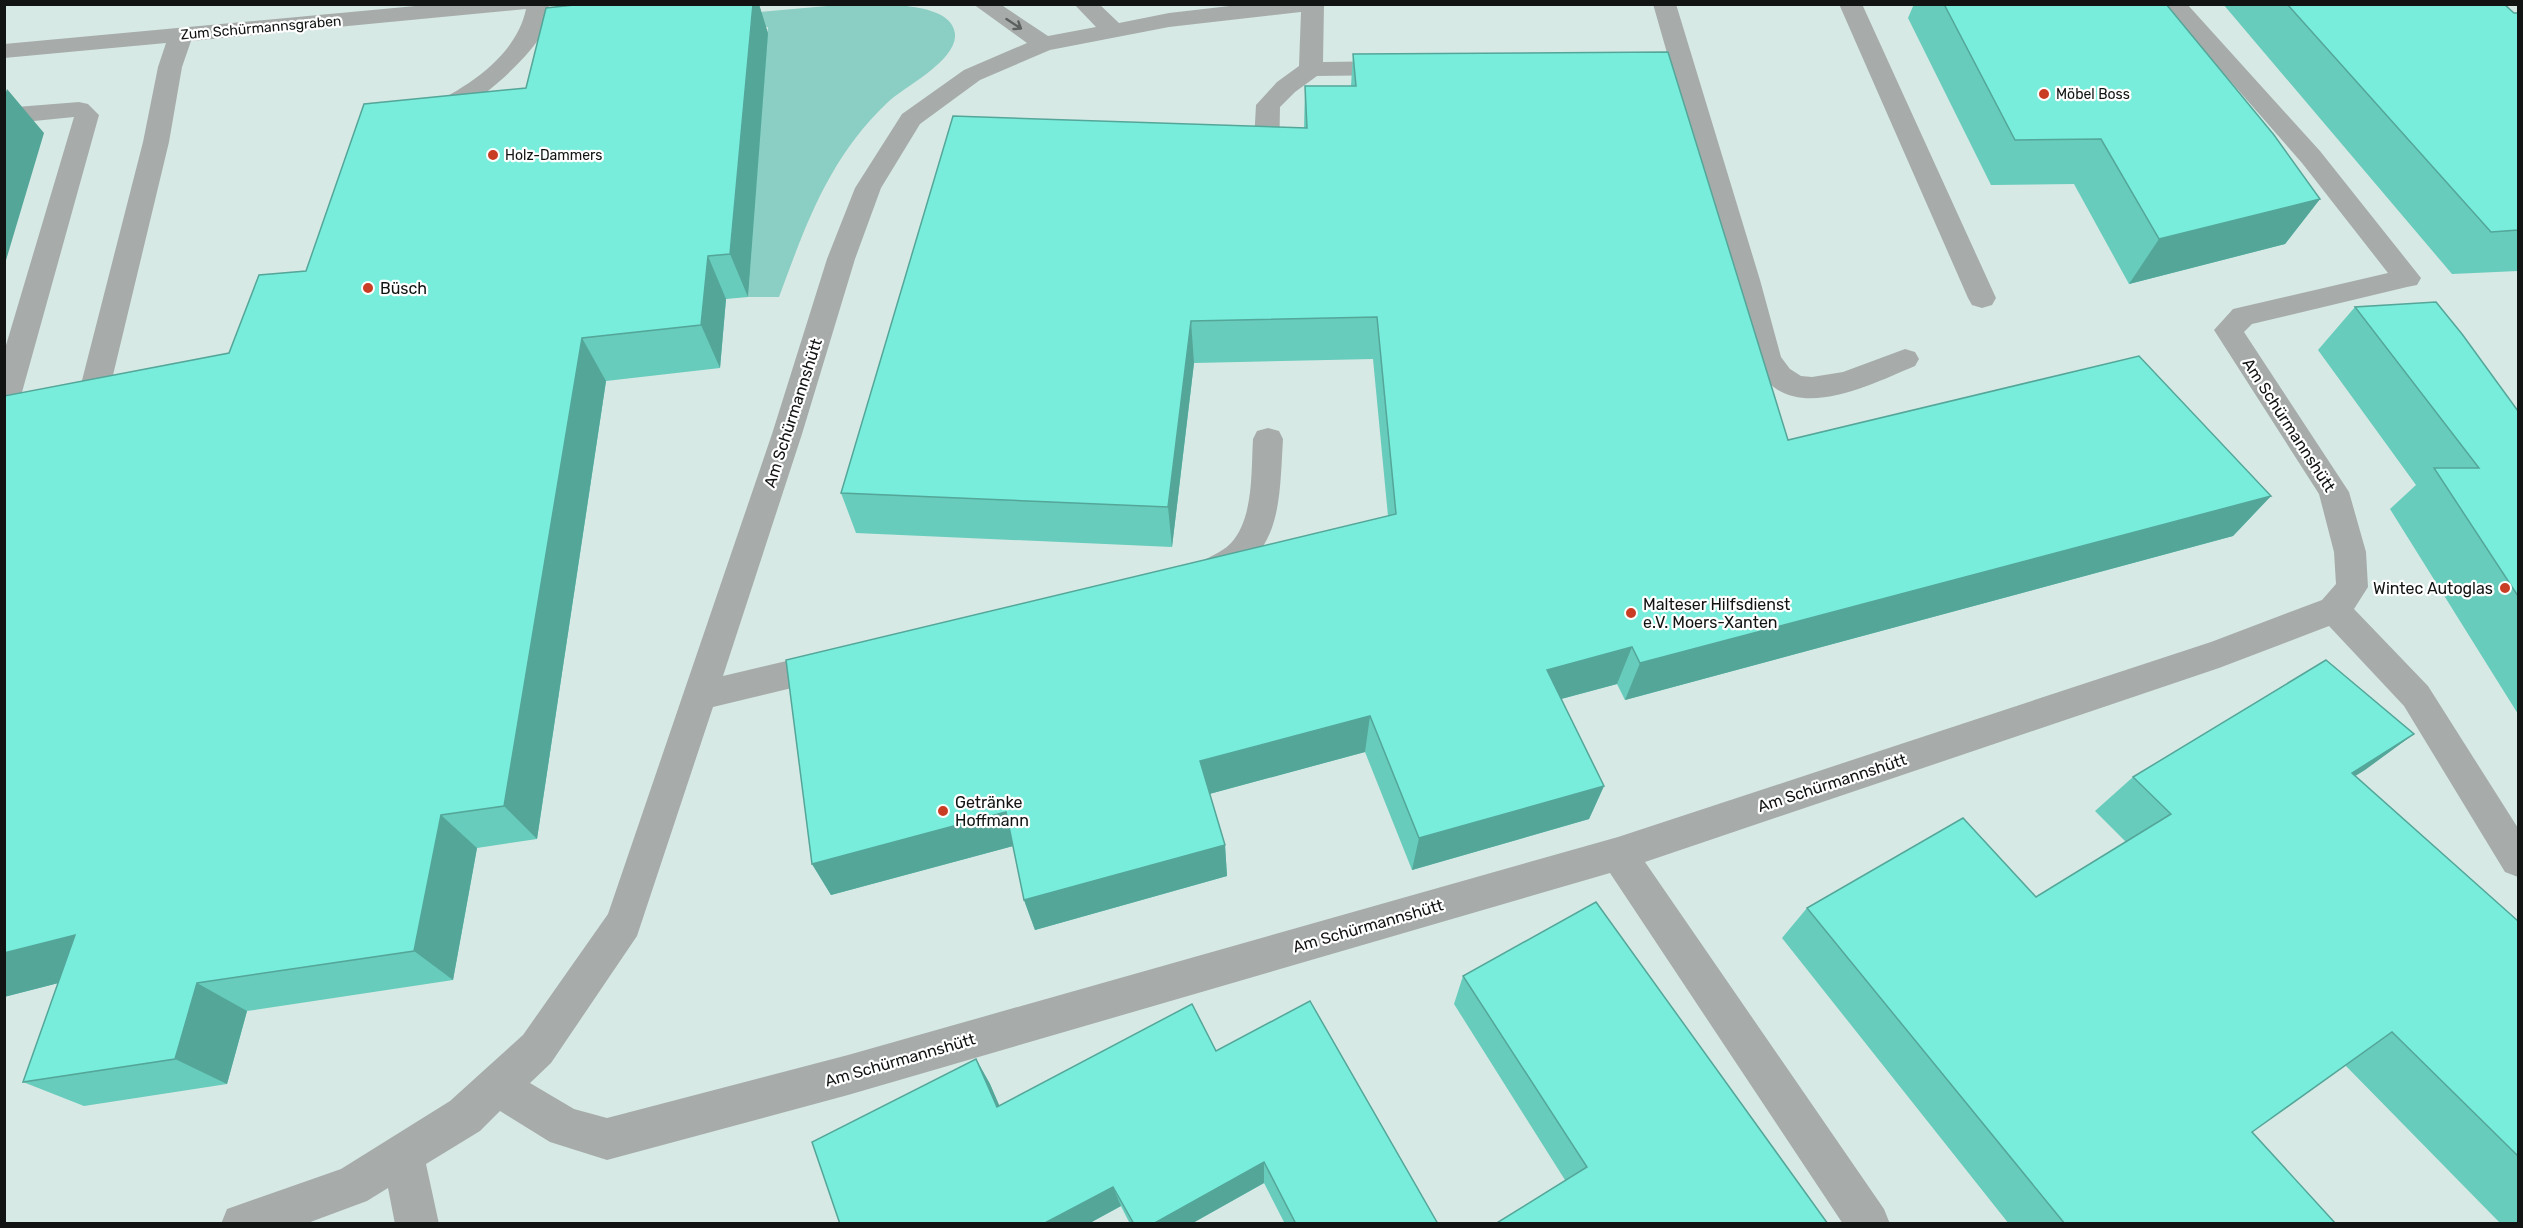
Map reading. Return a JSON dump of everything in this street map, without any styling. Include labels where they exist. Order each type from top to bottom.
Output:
[{"type":"street","name":"Zum Schürmannsgraben","points":[[4,51],[439,8],[518,4]]},
{"type":"street","points":[[405,120],[426,117],[452,106],[490,77],[531,32],[538,4]]},
{"type":"street","points":[[984,4],[1044,44]]},
{"type":"street","points":[[1085,4],[1113,30]]},
{"type":"street","points":[[1311,69],[1313,4]]},
{"type":"street","name":"Am Schürmannshütt","points":[[242,1224],[352,1186],[465,1116],[537,1049],[624,923],[788,434],[842,259],[868,188],[911,119],[972,75],[1044,44],[1113,30],[1225,13],[1313,4]]},
{"type":"street","points":[[1664,4],[1671,65],[1746,280],[1772,372],[1795,387],[1826,388],[1905,359]]},
{"type":"street","points":[[1850,4],[1982,298]]},
{"type":"street","name":"Am Schürmannshütt","points":[[497,1086],[565,1127],[607,1139],[849,1075],[1618,854],[2219,654],[2334,610],[2352,587],[2350,552],[2334,492],[2228,330],[2243,316],[2407,278],[2311,157],[2174,4]]},
{"type":"street","points":[[93,396],[156,142],[170,67],[181,35]]},
{"type":"street","points":[[1266,159],[1268,105],[1286,87],[1311,69],[1419,68]]},
{"type":"street","points":[[4,117],[71,109],[80,109],[87,115],[4,403]]},
{"type":"street","points":[[1182,581],[1222,569],[1250,544],[1263,511],[1268,439]]},
{"type":"street","points":[[2334,610],[2416,696],[2518,860]]},
{"type":"street","points":[[700,696],[861,657]]},
{"type":"street","points":[[1618,854],[1869,1224]]},
{"type":"street","points":[[403,1154],[417,1224]]},
{"type":"shaded area","points":[[5,5],[2518,5],[2518,1223],[5,1223]]},
{"type":"green space","points":[[850,4],[911,7],[941,15],[951,23],[955,34],[953,44],[948,54],[939,63],[887,103],[849,146],[821,193],[779,297],[748,297],[768,27],[554,45],[557,30]]},
{"type":"building","points":[[583,4],[753,4],[730,254],[708,256],[701,325],[582,338],[504,806],[441,815],[414,951],[197,983],[175,1059],[23,1082],[75,935],[4,953],[4,396],[229,353],[259,275],[306,271],[364,104],[526,88],[546,8]]},
{"type":"building","points":[[1944,4],[2166,4],[2274,135],[2320,199],[2159,239],[2101,139],[2015,140]]},
{"type":"building","points":[[2287,4],[2504,4],[2514,13],[2518,13],[2518,230],[2491,232]]},
{"type":"building","points":[[1668,52],[1788,440],[2139,356],[2271,496],[1640,663],[1632,647],[1547,670],[1604,786],[1419,838],[1370,716],[1200,761],[1225,845],[1024,900],[1006,812],[812,864],[786,660],[1396,514],[1377,317],[1191,321],[1168,507],[841,493],[953,116],[1307,128],[1305,86],[1356,86],[1353,54]]},
{"type":"building","points":[[2436,302],[2518,411],[2518,596],[2434,468],[2479,468],[2355,307]]},
{"type":"building","points":[[2326,660],[2414,734],[2352,773],[2518,921],[2518,1156],[2392,1032],[2252,1132],[2336,1224],[2065,1224],[1807,908],[1963,818],[2036,897],[2171,814],[2133,777]]},
{"type":"building","points":[[1596,902],[1828,1224],[1495,1224],[1587,1167],[1463,976]]},
{"type":"building","points":[[1310,1001],[1438,1224],[1296,1224],[1264,1162],[1153,1224],[1134,1224],[1113,1187],[1043,1224],[840,1224],[812,1142],[976,1059],[997,1107],[1192,1004],[1216,1051]]},
{"type":"place","name":"Möbel Boss","points":[[2044,94]]},
{"type":"place","name":"Holz-Dammers","points":[[493,155]]},
{"type":"place","name":"Büsch","points":[[368,288]]},
{"type":"place","name":"Wintec Autoglas","points":[[2505,588]]},
{"type":"place","name":"Malteser Hilfsdienst e.V. Moers-Xanten","points":[[1631,613]]},
{"type":"place","name":"Getränke Hoffmann","points":[[943,811]]}]
